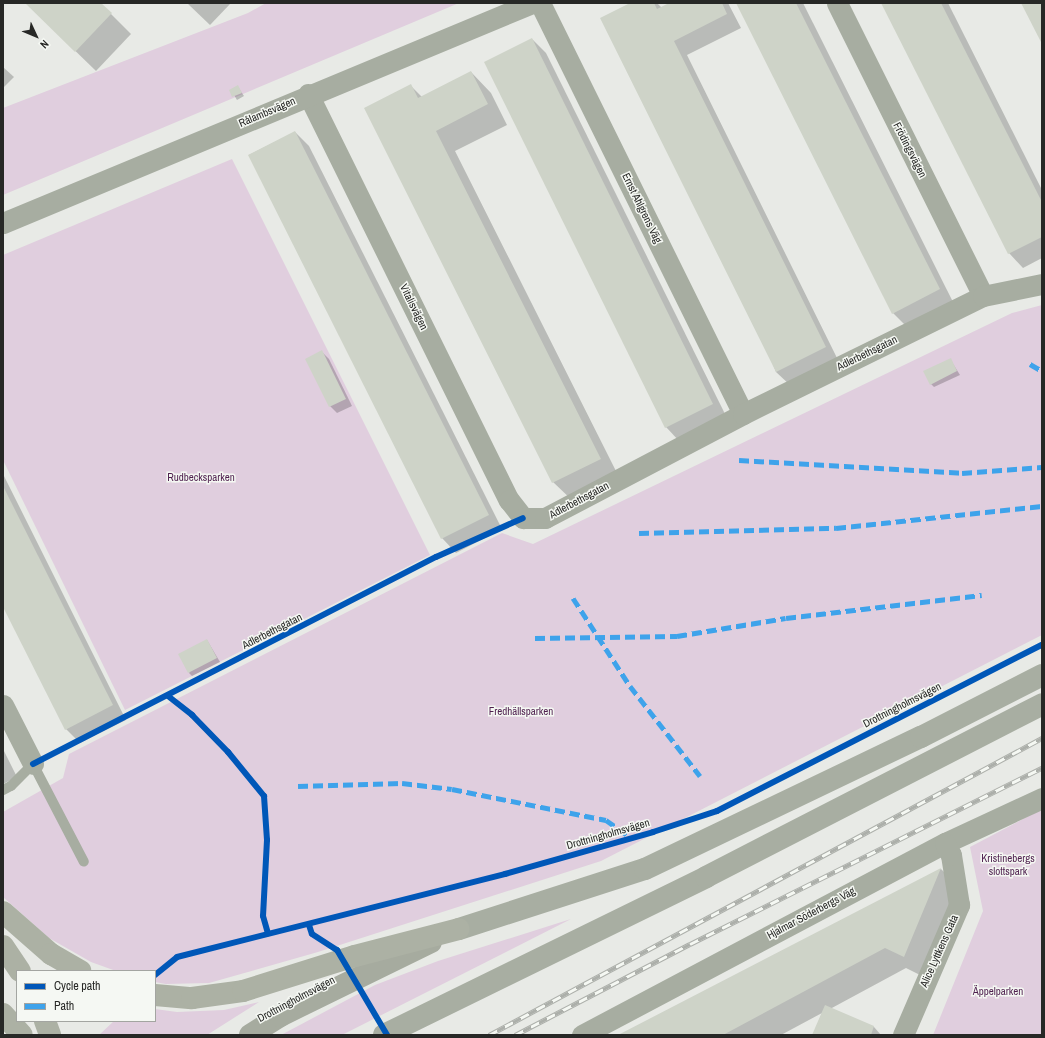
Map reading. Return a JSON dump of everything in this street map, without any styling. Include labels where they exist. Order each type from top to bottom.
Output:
[{"type":"highway","points":[[3,912],[51,954],[79,970]]},
{"type":"highway","points":[[157,996],[199,998],[243,991],[355,956],[459,929]]},
{"type":"highway","points":[[3,946],[19,970]]},
{"type":"highway","points":[[4,1016],[22,1035]]},
{"type":"main road","name":"Drottningholmsvägen","points":[[250,1035],[280,1016],[459,929],[645,869],[921,737],[1042,675]]},
{"type":"main road","points":[[384,1035],[706,877],[1042,704]]},
{"type":"street","name":"Rålambsvägen","points":[[3,222],[308,94],[532,3]]},
{"type":"street","name":"Ernst Ahlgrens Väg","points":[[540,3],[743,414]]},
{"type":"street","name":"Frödingsvägen","points":[[837,3],[984,296]]},
{"type":"street","name":"Vitalisvägen","points":[[308,94],[509,500],[523,518]]},
{"type":"street","name":"Adlerbethsgatan","points":[[523,518],[545,518],[743,414],[984,296],[1040,283]]},
{"type":"street","points":[[3,705],[33,764]]},
{"type":"street","name":"Hjalmar Söderbergs Väg","points":[[582,1035],[945,843],[1042,798]]},
{"type":"street","name":"Alice Lyttkens Gata","points":[[903,1035],[959,905],[951,855],[945,843]]},
{"type":"lane","points":[[3,790],[11,786],[33,764],[84,862]]},
{"type":"green space","points":[[266,3],[459,3],[3,195],[3,108],[248,13]]},
{"type":"green space","name":"Rudbecksparken","points":[[232,159],[430,555],[125,710],[3,460],[3,255]]},
{"type":"green space","name":"Fredhällsparken","points":[[1042,305],[1042,635],[601,861],[318,952],[209,983],[166,984],[156,982],[156,970],[113,970],[91,962],[49,938],[3,897],[3,812],[63,778],[69,754],[502,533],[533,544],[1012,313]]},
{"type":"green space","name":"Äppelparken","points":[[1042,809],[1042,1035],[933,1035],[983,911],[970,847]]},
{"type":"green space","points":[[571,919],[342,1035],[281,1035],[375,985],[438,961]]},
{"type":"green space","points":[[259,1002],[207,1035],[99,1035],[113,1022],[156,1022],[156,1009],[177,1012],[224,1010]]},
{"type":"building","points":[[25,3],[101,3],[112,13],[75,52]]},
{"type":"building","points":[[630,3],[654,3],[657,9],[669,3],[722,3],[727,14],[674,41],[826,347],[776,372],[600,18]]},
{"type":"building","points":[[736,3],[796,3],[940,289],[892,314]]},
{"type":"building","points":[[881,3],[941,3],[1042,202],[1042,237],[1008,254]]},
{"type":"building","points":[[1021,3],[1042,3],[1042,44]]},
{"type":"building","points":[[532,38],[713,404],[665,428],[484,62]]},
{"type":"building","points":[[471,71],[488,104],[436,131],[601,459],[552,483],[364,108],[411,84],[418,98]]},
{"type":"building","points":[[238,85],[242,93],[232,97],[229,90]]},
{"type":"building","points":[[295,131],[489,515],[441,539],[248,155]]},
{"type":"building","points":[[322,350],[346,399],[329,407],[305,359]]},
{"type":"building","points":[[951,358],[957,371],[930,385],[923,371]]},
{"type":"building","points":[[3,486],[113,705],[65,730],[3,607]]},
{"type":"building","points":[[207,639],[217,658],[188,673],[178,654]]},
{"type":"building","points":[[941,868],[904,957],[885,948],[723,1035],[618,1035]]},
{"type":"building","points":[[825,1005],[874,1026],[871,1035],[812,1035]]},
{"type":"railway","points":[[489,1035],[1042,738]]},
{"type":"railway","points":[[515,1035],[690,944],[1042,768]]},
{"type":"marked path","points":[[1030,364],[1042,371]]},
{"type":"marked path","points":[[739,460],[962,473],[1042,467]]},
{"type":"marked path","points":[[639,533],[836,528],[1042,506]]},
{"type":"marked path","points":[[535,638],[677,636],[786,618],[982,595]]},
{"type":"marked path","points":[[573,598],[630,686],[700,776]]},
{"type":"marked path","points":[[298,786],[402,783],[452,789],[606,820],[632,838]]},
{"type":"cycle path","points":[[33,764],[436,557],[523,518]]},
{"type":"cycle path","points":[[156,974],[177,957],[505,874],[653,832],[717,811],[1042,645]]},
{"type":"cycle path","points":[[168,696],[192,715],[228,752],[264,796],[267,840],[263,916],[268,933]]},
{"type":"cycle path","points":[[309,925],[312,934],[337,950],[387,1035]]},
{"type":"park label","name":"Kristinebergs slottspark","points":[[1008,865]]}]
